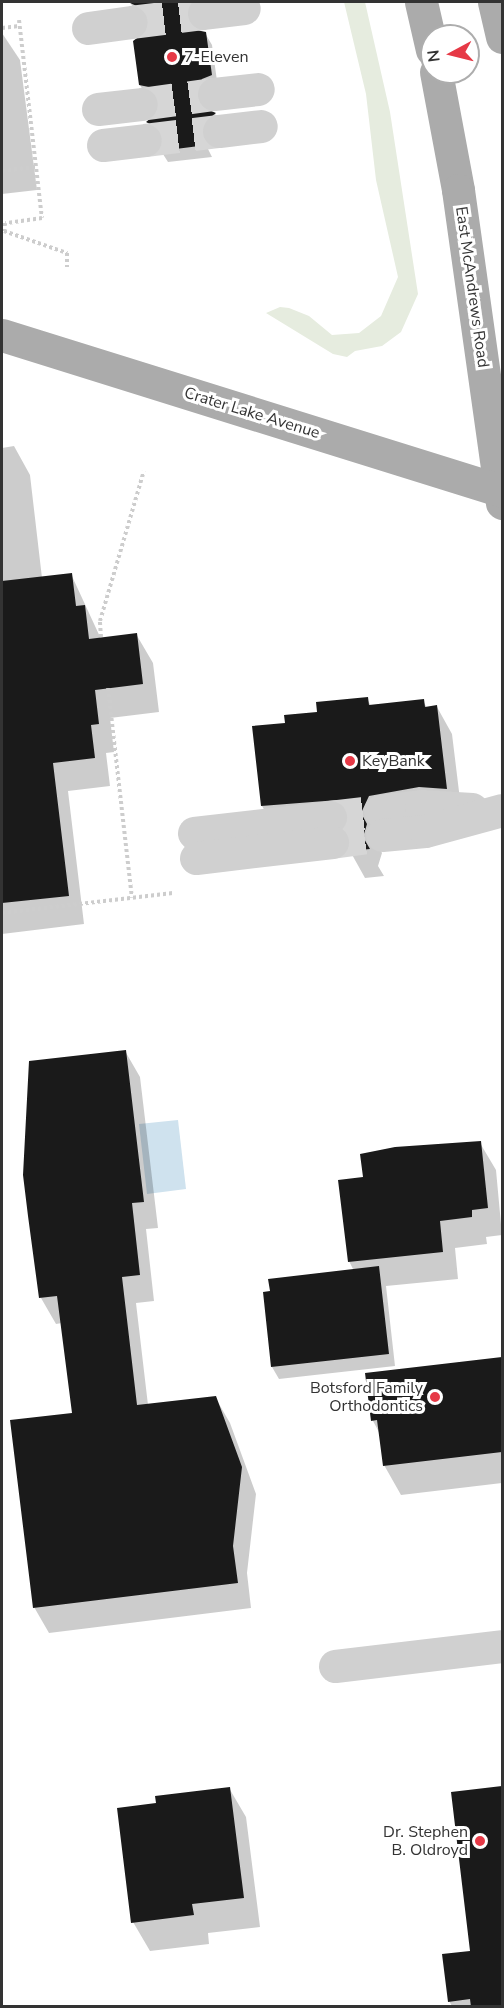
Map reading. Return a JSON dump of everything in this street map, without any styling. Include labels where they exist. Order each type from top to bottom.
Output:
[{"type":"main road","points":[[421,2],[426,24]]},
{"type":"main road","points":[[494,2],[502,37]]},
{"type":"main road","name":"East McAndrews Road","points":[[438,84],[458,190],[502,495]]},
{"type":"main road","name":"Crater Lake Avenue","points":[[2,335],[502,495]]},
{"type":"street","points":[[204,14],[244,9]]},
{"type":"street","points":[[88,28],[131,22]]},
{"type":"street","points":[[214,94],[258,89]]},
{"type":"street","points":[[98,109],[141,104]]},
{"type":"street","points":[[219,131],[261,126]]},
{"type":"street","points":[[103,145],[145,140]]},
{"type":"street","points":[[381,823],[421,806],[501,810]]},
{"type":"street","points":[[195,846],[331,829]]},
{"type":"street","points":[[335,1666],[502,1646]]},
{"type":"path","points":[[19,20],[42,218],[5,223],[4,231],[67,253],[67,267]]},
{"type":"path","points":[[2,28],[20,26]]},
{"type":"path","points":[[2,171],[36,167]]},
{"type":"path","points":[[101,637],[99,621],[144,471]]},
{"type":"path","points":[[108,688],[132,898]]},
{"type":"path","points":[[2,913],[174,892]]},
{"type":"shaded area","points":[[344,2],[365,2],[390,112],[418,294],[401,332],[382,346],[355,351],[347,357],[333,354],[266,313],[280,307],[289,308],[309,316],[332,335],[359,333],[381,316],[398,277],[376,180],[366,94]]},
{"type":"water","points":[[178,1120],[186,1189],[147,1194],[139,1124]]},
{"type":"building","points":[[128,2],[190,2],[186,16],[196,30],[206,32],[212,75],[202,79],[195,96],[199,106],[216,113],[202,124],[201,134],[207,145],[160,151],[164,138],[160,129],[146,122],[158,112],[159,101],[149,87],[139,85],[133,41],[148,30],[149,19],[145,10]]},
{"type":"building","points":[[72,573],[76,606],[85,605],[89,639],[137,633],[143,684],[95,690],[99,724],[91,725],[95,758],[53,763],[69,896],[2,903],[2,581]]},
{"type":"building","name":"KeyBank","points":[[368,697],[369,705],[424,699],[425,707],[437,705],[447,789],[419,787],[369,796],[361,813],[367,824],[363,837],[370,849],[348,851],[350,839],[344,828],[348,814],[338,800],[261,806],[252,726],[285,723],[284,715],[317,712],[316,702]]},
{"type":"building","points":[[126,1050],[144,1202],[132,1203],[140,1275],[122,1277],[137,1405],[216,1396],[242,1467],[233,1546],[238,1583],[33,1608],[10,1420],[72,1413],[57,1296],[39,1298],[28,1216],[23,1175],[29,1061]]},
{"type":"building","points":[[481,1141],[488,1208],[472,1210],[472,1217],[440,1221],[443,1252],[348,1262],[338,1180],[363,1177],[360,1154],[395,1147]]},
{"type":"building","points":[[379,1266],[389,1354],[271,1367],[263,1292],[270,1291],[268,1279]]},
{"type":"building","name":"Botsford Family Orthodontics","points":[[502,1357],[502,1452],[383,1466],[377,1420],[371,1421],[365,1373]]},
{"type":"building","points":[[502,1786],[502,2007],[471,2007],[470,1999],[448,2002],[442,1954],[470,1951],[451,1792]]},
{"type":"building","points":[[230,1787],[244,1898],[192,1904],[194,1915],[131,1923],[117,1808],[156,1803],[155,1796]]},
{"type":"tunnel","points":[[131,22],[204,13]]},
{"type":"tunnel","points":[[141,104],[214,94]]},
{"type":"tunnel","points":[[145,140],[219,131]]},
{"type":"tunnel","points":[[330,817],[380,811]]},
{"type":"tunnel","points":[[332,842],[382,835]]},
{"type":"place","name":"7-Eleven","points":[[172,57]]},
{"type":"place","name":"KeyBank","points":[[350,761]]},
{"type":"place","name":"Botsford Family Orthodontics","points":[[435,1397]]},
{"type":"place","name":"Dr. Stephen B. Oldroyd","points":[[480,1841]]}]
